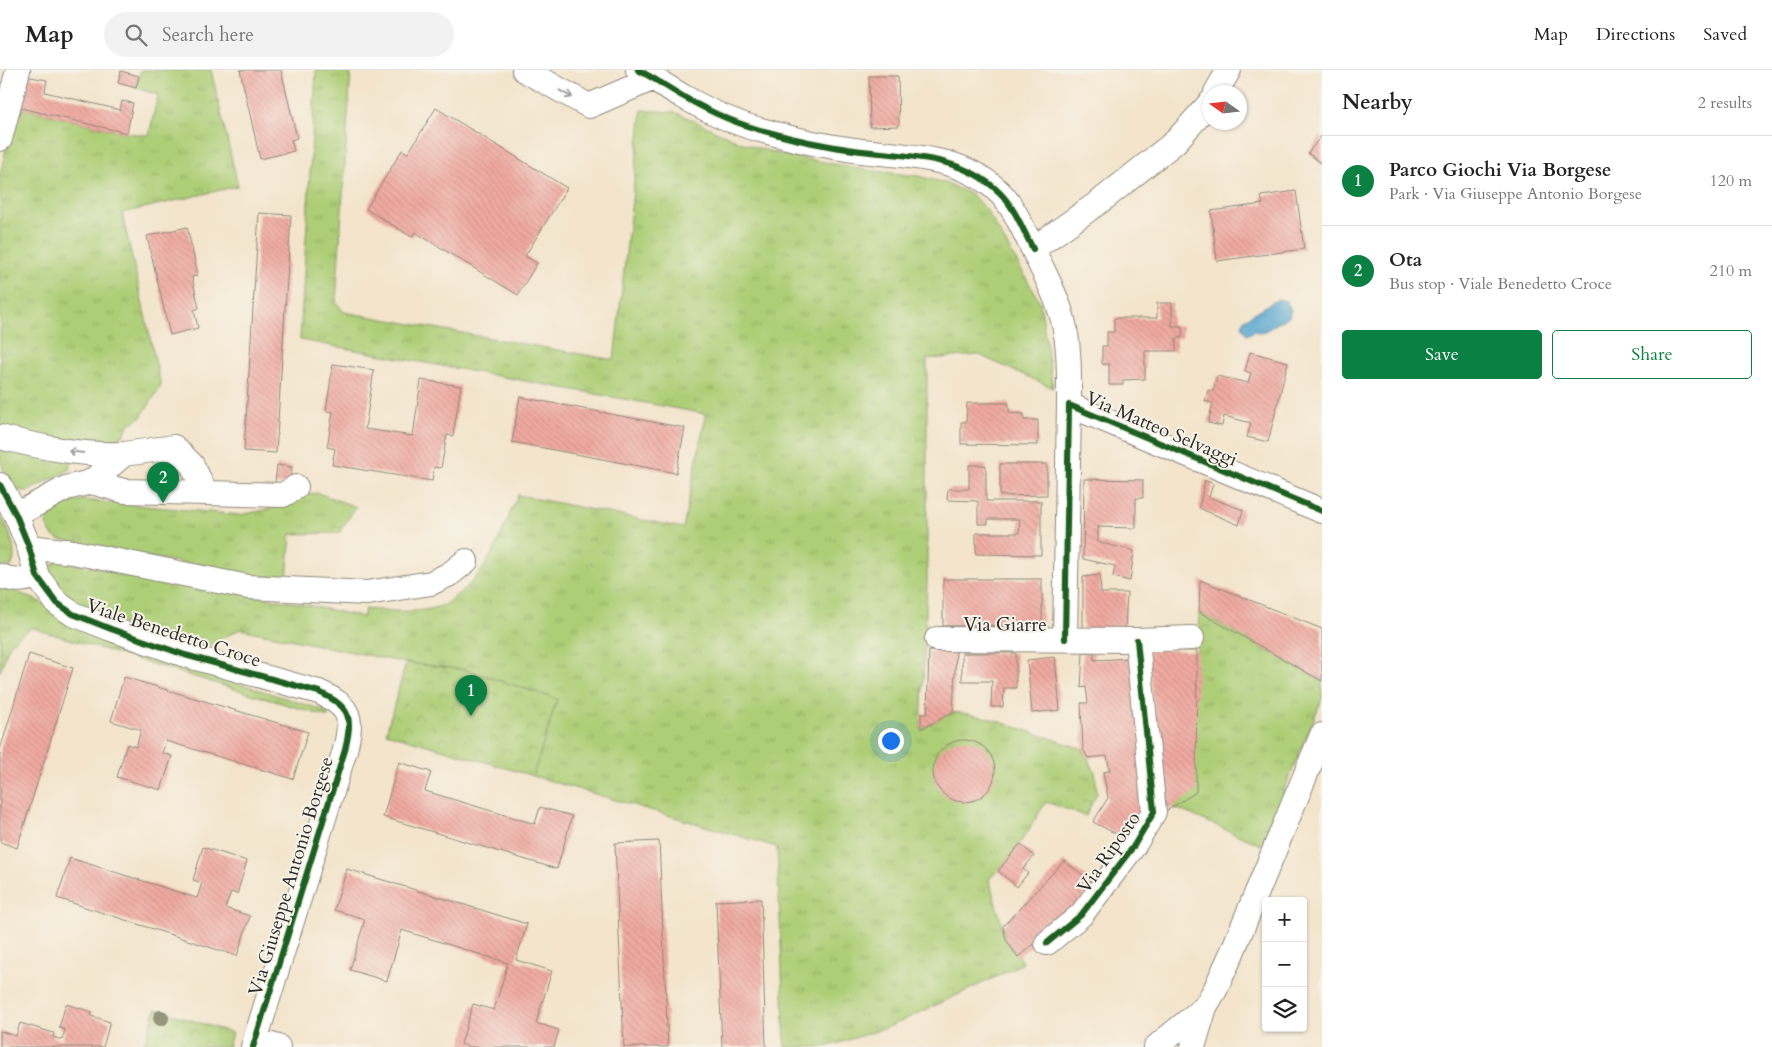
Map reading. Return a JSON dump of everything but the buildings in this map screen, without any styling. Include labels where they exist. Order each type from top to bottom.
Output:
[{"type":"street","points":[[0,139],[18,70]]},
{"type":"street","points":[[524,70],[589,106],[646,74],[685,98],[739,123],[768,132],[829,146],[930,158],[956,164],[983,178],[1001,194],[1015,213],[1052,291],[1063,319],[1069,358],[1069,405]]},
{"type":"street","points":[[1220,85],[1230,70]]},
{"type":"street","points":[[1032,249],[1102,200],[1175,142],[1202,111]]},
{"type":"street","name":"Via Matteo Selvaggi","points":[[1065,639],[1069,405],[1322,511]]},
{"type":"street","points":[[0,437],[103,455],[124,454],[174,446],[192,465],[206,493]]},
{"type":"street","points":[[16,515],[66,488],[91,482],[124,454]]},
{"type":"street","points":[[91,482],[124,491],[283,495],[296,487]]},
{"type":"street","name":"Viale Benedetto Croce","points":[[0,485],[16,515],[29,547],[37,576],[57,603],[73,614],[185,655],[319,692],[338,702],[344,707],[347,714]]},
{"type":"street","points":[[29,547],[73,552],[248,587],[367,593],[431,582],[450,574],[466,560]]},
{"type":"street","points":[[0,576],[10,580],[23,581],[37,576]]},
{"type":"street","name":"Via Giarre","points":[[937,639],[1137,640],[1192,638]]},
{"type":"street","name":"Via Riposto","points":[[1047,943],[1081,915],[1133,848],[1154,812],[1137,640]]},
{"type":"street","name":"Via Giuseppe Antonio Borgese","points":[[278,1047],[254,1044],[350,730],[347,714]]},
{"type":"street","points":[[1193,1047],[1205,1007],[1232,955],[1322,735]]},
{"type":"street","points":[[1156,1047],[1205,1007]]},
{"type":"green space","points":[[141,70],[211,70],[238,186],[122,213],[161,386],[141,417],[128,425],[124,435],[106,444],[92,446],[0,428],[0,174],[16,107],[127,133],[149,135],[158,95],[136,88]]},
{"type":"green space","points":[[316,70],[351,70],[336,302],[344,312],[614,360],[642,110],[675,112],[740,142],[775,153],[866,170],[918,176],[945,183],[971,194],[986,209],[1040,302],[1053,388],[979,355],[927,359],[927,586],[921,729],[953,712],[988,718],[1083,749],[1095,772],[1097,793],[1086,816],[1046,802],[1013,853],[989,879],[1006,940],[1023,963],[891,1026],[826,1047],[785,1047],[777,847],[533,776],[557,699],[466,670],[406,663],[240,629],[200,650],[94,614],[63,594],[50,572],[49,566],[58,561],[302,604],[363,617],[365,609],[403,611],[432,609],[443,605],[457,595],[469,585],[487,562],[518,495],[683,528],[706,414],[300,340]]},
{"type":"green space","points":[[0,445],[71,459],[69,470],[28,491],[16,491],[4,470]]},
{"type":"green space","points":[[318,493],[356,507],[339,533],[291,534],[287,579],[234,573],[58,539],[52,535],[46,524],[51,514],[55,511],[82,500],[240,515],[274,508],[306,494]]},
{"type":"green space","points":[[0,512],[13,546],[14,554],[11,567],[0,566]]},
{"type":"green space","points":[[0,585],[41,602],[82,628],[156,657],[329,712],[328,717],[32,628],[13,641],[7,651],[0,672]]},
{"type":"green space","points":[[1199,612],[1322,681],[1322,699],[1261,845],[1173,807],[1197,651]]},
{"type":"green space","points":[[406,663],[466,670],[557,699],[533,776],[386,733]]},
{"type":"green space","points":[[156,1009],[232,1033],[228,1047],[143,1047]]},
{"type":"water","points":[[1278,299],[1286,301],[1291,310],[1289,317],[1261,333],[1254,331],[1247,335],[1242,326],[1244,319]]},
{"type":"cycle path","points":[[638,70],[704,108],[725,118],[757,129],[832,147],[912,156],[950,164],[968,171],[985,180],[1000,193],[1014,212],[1033,249]]},
{"type":"cycle path","points":[[1065,639],[1069,405],[1322,511]]},
{"type":"cycle path","points":[[0,485],[16,515],[29,547],[37,576],[57,603],[73,614],[185,655],[319,692],[338,703],[347,714],[349,729],[345,750],[253,1047]]},
{"type":"cycle path","points":[[1047,943],[1081,915],[1133,847],[1154,812],[1137,640]]},
{"type":"place","name":"Ota","points":[[163,503]]},
{"type":"place","name":"Parco Giochi Via Borgese","points":[[471,716]]}]
